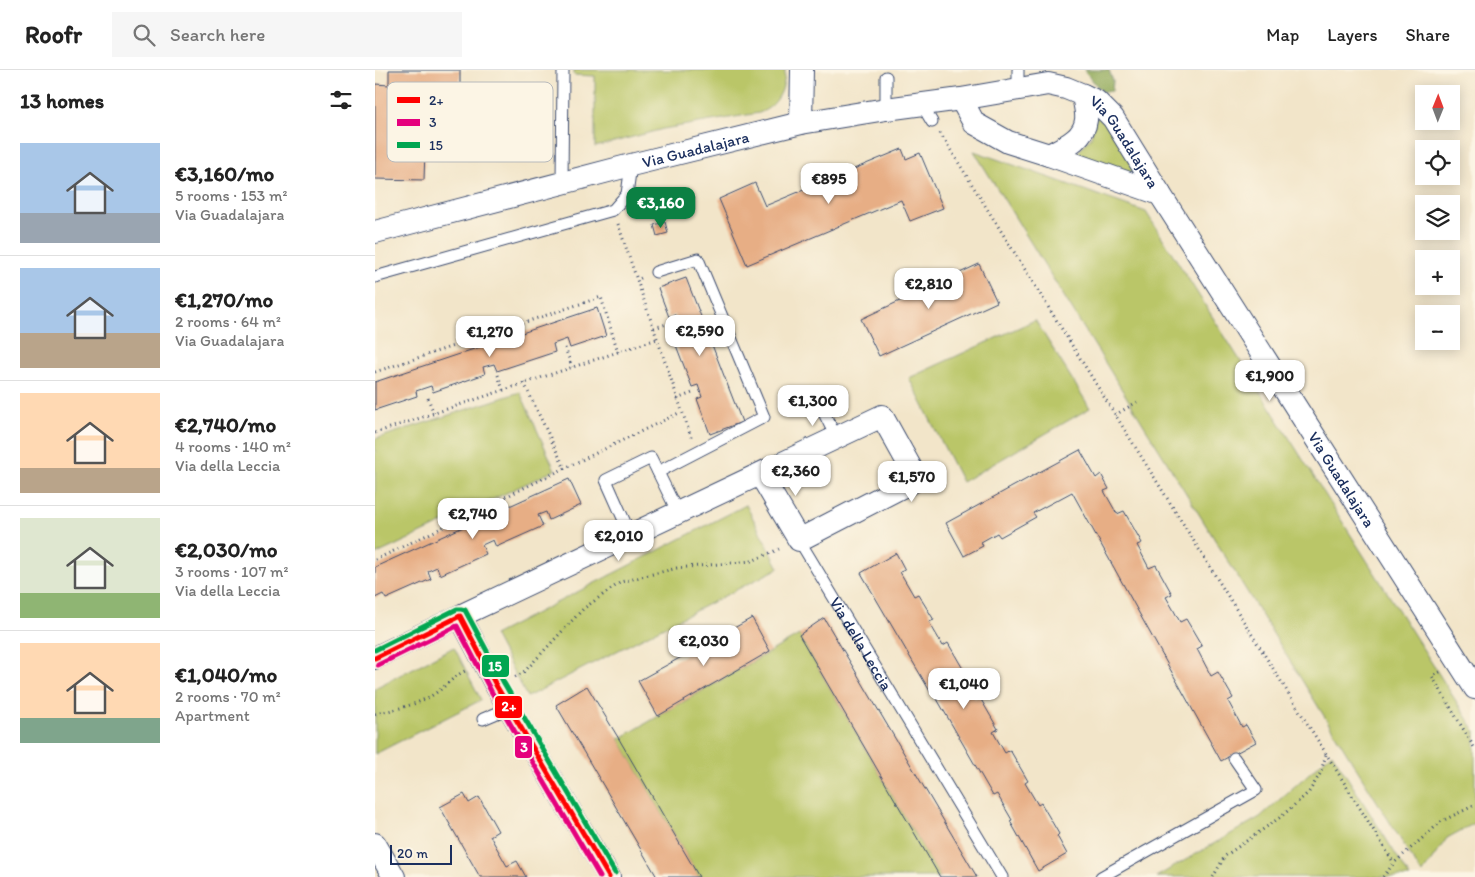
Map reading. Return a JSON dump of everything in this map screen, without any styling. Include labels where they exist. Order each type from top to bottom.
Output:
[{"type":"street","points":[[801,123],[802,70]]},
{"type":"street","name":"Via Guadalajara","points":[[375,232],[801,123],[886,109],[927,113],[961,99],[1018,80],[1066,88],[1083,95],[1097,101],[1113,118],[1160,194],[1467,665],[1475,688]]},
{"type":"street","name":"Via Guadalajara","points":[[1049,155],[1075,140],[1082,132],[1086,119],[1083,95]]},
{"type":"street","name":"Via Guadalajara","points":[[961,99],[974,123],[1008,142],[1160,194]]},
{"type":"street","points":[[375,658],[882,416],[917,479],[799,540]]},
{"type":"street","name":"Via della Leccia","points":[[760,474],[799,540]]},
{"type":"street","points":[[460,616],[509,708],[609,877]]},
{"type":"street","points":[[375,844],[394,877]]},
{"type":"lane","points":[[562,183],[563,70]]},
{"type":"lane","points":[[886,77],[886,109]]},
{"type":"lane","points":[[375,277],[613,210],[627,194],[631,165]]},
{"type":"lane","points":[[656,272],[698,259],[764,417],[658,472]]},
{"type":"lane","points":[[823,411],[836,437]]},
{"type":"lane","points":[[631,536],[606,480],[651,458],[677,513]]},
{"type":"lane","name":"Via della Leccia","points":[[799,540],[1002,877]]},
{"type":"lane","points":[[483,719],[509,708]]},
{"type":"lane","points":[[1101,877],[1256,790],[1234,758]]},
{"type":"path","points":[[927,113],[1394,863]]},
{"type":"path","points":[[613,210],[696,452]]},
{"type":"path","points":[[637,280],[656,272]]},
{"type":"path","points":[[375,372],[601,297],[618,352]]},
{"type":"path","points":[[654,328],[673,322]]},
{"type":"path","points":[[375,433],[657,339]]},
{"type":"path","points":[[565,348],[572,367]]},
{"type":"path","points":[[498,375],[503,390]]},
{"type":"path","points":[[524,383],[565,469]]},
{"type":"path","points":[[677,399],[695,392]]},
{"type":"path","points":[[428,398],[433,414]]},
{"type":"path","points":[[1115,415],[1137,402]]},
{"type":"path","points":[[375,560],[681,412]]},
{"type":"path","points":[[516,676],[525,671],[583,608],[621,582],[677,568],[752,561],[771,552]]},
{"type":"path","points":[[1467,665],[1432,676],[1475,749]]},
{"type":"path","points":[[375,714],[410,705],[437,693],[457,675],[465,671]]},
{"type":"path","points":[[1213,877],[1225,856],[1282,816],[1309,792],[1320,774],[1327,754]]},
{"type":"path","points":[[1383,877],[1394,863],[1442,821],[1475,805]]},
{"type":"green space","points":[[574,70],[785,70],[784,84],[776,101],[766,110],[759,113],[663,129],[595,147],[595,76],[574,75]]},
{"type":"green space","points":[[1084,70],[1109,70],[1113,81],[1112,91],[1102,92]]},
{"type":"green space","points":[[1098,108],[1143,176],[1074,157],[1091,137]]},
{"type":"green space","points":[[974,151],[1146,212],[1475,731],[1475,823],[1447,838],[1422,874]]},
{"type":"green space","points":[[1035,320],[1090,408],[962,482],[909,378]]},
{"type":"green space","points":[[520,392],[555,470],[375,555],[375,439]]},
{"type":"green space","points":[[746,505],[779,568],[527,697],[494,635]]},
{"type":"green space","points":[[799,635],[940,877],[699,877],[619,739]]},
{"type":"green space","points":[[454,647],[481,700],[375,754],[375,688]]},
{"type":"green space","points":[[1332,753],[1410,877],[1156,877],[1260,817]]},
{"type":"building","points":[[389,70],[460,70],[460,82],[389,82]]},
{"type":"building","points":[[375,84],[387,85],[387,162],[425,162],[424,180],[375,179]]},
{"type":"building","points":[[902,149],[906,159],[920,153],[943,208],[910,221],[901,200],[747,265],[719,199],[755,183],[765,206]]},
{"type":"building","points":[[665,222],[668,233],[657,236],[654,225]]},
{"type":"building","points":[[979,264],[997,302],[879,356],[861,319]]},
{"type":"building","points":[[686,278],[742,422],[710,434],[697,399],[702,397],[698,385],[692,387],[669,327],[678,324],[675,315],[669,317],[658,288]]},
{"type":"building","points":[[597,308],[606,336],[570,348],[567,339],[553,344],[555,352],[497,371],[494,364],[483,367],[485,374],[433,392],[431,386],[416,391],[417,396],[375,410],[375,382]]},
{"type":"building","points":[[1080,450],[1096,478],[1101,474],[1109,489],[1104,491],[1117,514],[1124,511],[1142,543],[1137,545],[1149,568],[1156,565],[1172,594],[1166,597],[1180,622],[1186,619],[1202,646],[1197,649],[1211,676],[1218,672],[1233,698],[1228,701],[1242,727],[1246,725],[1256,742],[1221,761],[1072,492],[1033,513],[1036,517],[1000,537],[997,533],[981,542],[983,546],[964,556],[946,523]]},
{"type":"building","points":[[569,479],[581,505],[549,520],[546,512],[538,515],[543,526],[496,547],[493,540],[482,545],[486,554],[440,575],[437,567],[428,571],[431,579],[386,599],[383,594],[375,598],[375,567]]},
{"type":"building","points":[[896,553],[905,570],[900,572],[914,596],[918,594],[934,620],[929,622],[943,646],[948,643],[966,674],[961,676],[974,699],[979,696],[998,729],[993,732],[1005,753],[1010,750],[1028,781],[1025,783],[1038,805],[1041,803],[1059,834],[1057,836],[1067,854],[1038,871],[997,794],[993,796],[861,573]]},
{"type":"building","points":[[752,618],[770,651],[658,716],[638,681]]},
{"type":"building","points":[[824,618],[977,877],[940,877],[799,635]]},
{"type":"building","points":[[587,686],[699,877],[657,877],[556,705]]},
{"type":"building","points":[[464,794],[469,803],[479,797],[498,831],[490,836],[507,866],[517,861],[526,877],[480,877],[440,807]]},
{"type":"transit line","name":"15","points":[[375,650],[457,609],[465,610],[504,683],[615,873]]},
{"type":"transit line","name":"2+","points":[[375,658],[460,616],[497,687],[609,877]]},
{"type":"transit line","name":"3","points":[[378,665],[457,626],[491,691],[600,877]]}]
